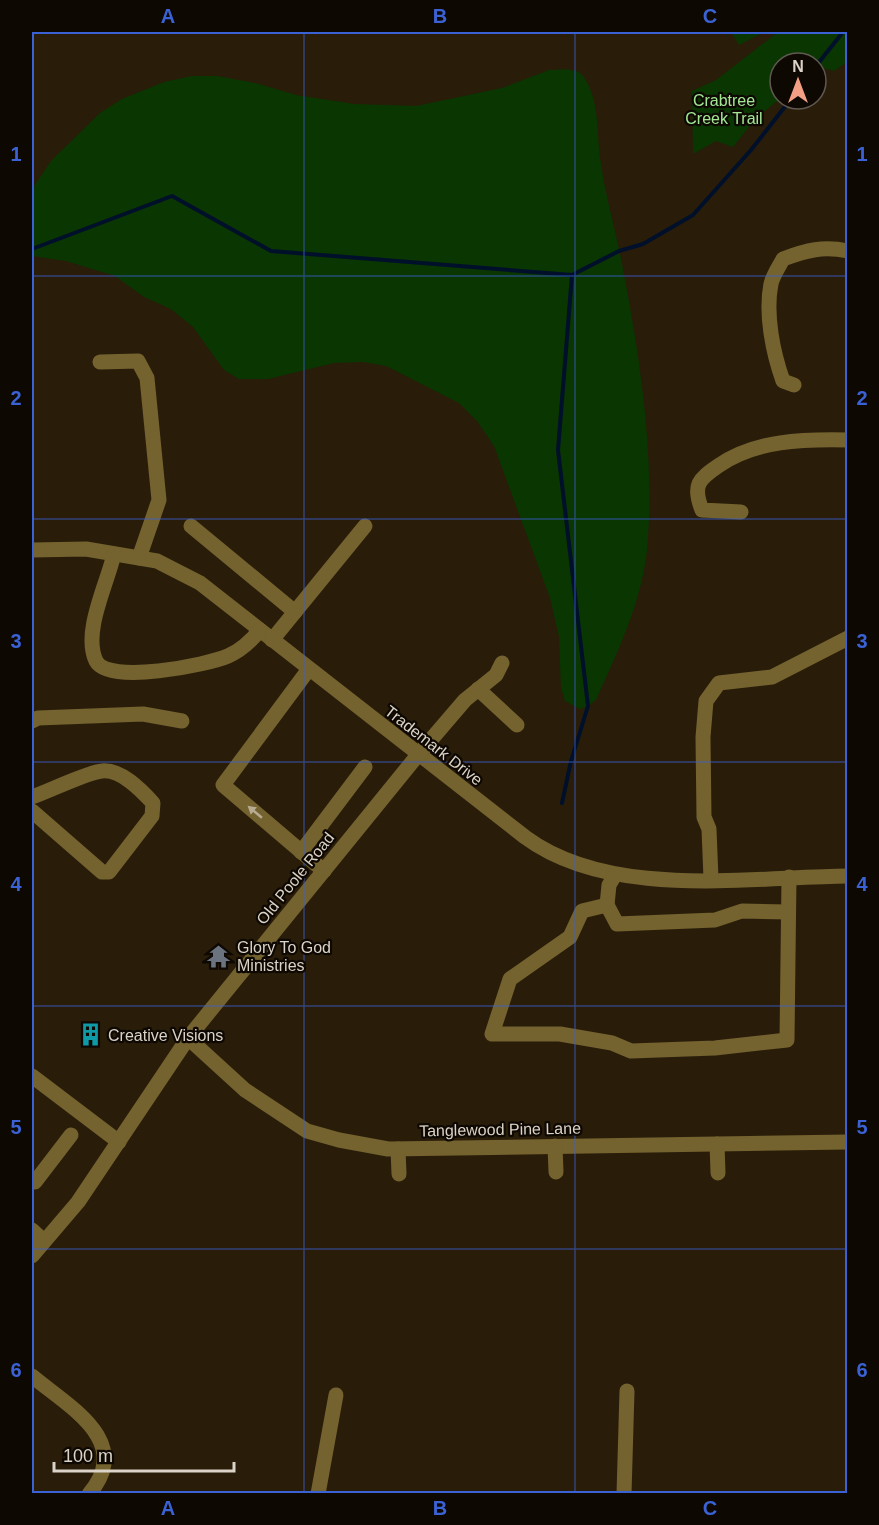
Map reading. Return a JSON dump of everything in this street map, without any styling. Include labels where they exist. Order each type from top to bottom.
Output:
[{"type":"street","points":[[794,385],[783,381],[776,360],[769,300],[772,281],[783,259],[810,248],[848,251]]},
{"type":"street","points":[[100,362],[138,362],[147,378],[159,500],[139,558]]},
{"type":"street","points":[[741,512],[702,510],[697,491],[700,479],[732,455],[753,449],[813,440],[848,440]]},
{"type":"street","points":[[191,526],[295,612]]},
{"type":"street","points":[[114,554],[97,607],[94,626],[95,657],[102,667],[121,673],[173,669],[227,656],[266,635],[295,612],[365,526]]},
{"type":"street","name":"Trademark Drive","points":[[32,550],[86,549],[157,561],[200,583],[417,756],[529,840],[571,862],[615,875],[659,880],[848,876]]},
{"type":"street","points":[[711,879],[709,829],[704,816],[703,737],[706,701],[719,683],[772,677],[848,638]]},
{"type":"street","name":"Old Poole Road","points":[[32,1256],[78,1202],[188,1038],[417,756],[465,700],[496,675],[502,663]]},
{"type":"street","points":[[309,669],[223,785],[324,871]]},
{"type":"street","points":[[478,689],[517,725]]},
{"type":"street","points":[[32,721],[38,718],[143,714],[182,721]]},
{"type":"street","points":[[301,852],[365,767]]},
{"type":"street","points":[[32,798],[103,771],[122,776],[143,791],[153,802],[152,816],[109,872],[102,872],[32,811]]},
{"type":"street","points":[[615,875],[609,885],[607,905],[617,924],[715,920],[742,911],[788,912]]},
{"type":"street","points":[[607,905],[582,911],[570,937],[510,979],[492,1034],[560,1034],[612,1042],[631,1051],[715,1048],[787,1040],[789,878]]},
{"type":"street","name":"Tanglewood Pine Lane","points":[[188,1038],[245,1090],[307,1131],[339,1140],[398,1149],[848,1142]]},
{"type":"street","points":[[32,1076],[119,1142]]},
{"type":"street","points":[[32,1182],[35,1182],[71,1135]]},
{"type":"street","points":[[717,1144],[718,1173]]},
{"type":"street","points":[[555,1146],[556,1172]]},
{"type":"street","points":[[398,1149],[399,1174]]},
{"type":"street","points":[[32,1230],[44,1241]]},
{"type":"street","points":[[32,1376],[90,1424],[103,1442],[106,1464],[89,1494]]},
{"type":"street","points":[[624,1494],[627,1391]]},
{"type":"street","points":[[318,1494],[336,1395]]},
{"type":"green space","name":"Crabtree Creek Trail","points":[[731,32],[764,32],[739,45]]},
{"type":"green space","name":"Crabtree Creek Trail","points":[[778,32],[847,32],[847,62],[834,71],[828,69],[828,51],[768,51],[768,108],[756,118],[733,147],[716,141],[693,154],[692,91],[716,80]]},
{"type":"green space","points":[[549,70],[577,71],[583,76],[593,96],[603,175],[639,360],[649,475],[647,550],[640,589],[620,645],[596,700],[580,709],[565,701],[561,688],[559,637],[550,598],[494,446],[477,421],[459,403],[386,366],[363,362],[334,363],[268,379],[239,379],[224,370],[193,327],[171,309],[144,297],[115,276],[66,261],[32,256],[32,189],[51,161],[100,113],[122,99],[164,82],[192,76],[217,76],[255,83],[296,95],[354,104],[416,106],[502,88]]},
{"type":"waterway","points":[[828,51],[843,32]]},
{"type":"waterway","points":[[32,249],[172,196],[271,251],[572,275],[619,251],[643,244],[693,215],[751,150],[782,111]]},
{"type":"waterway","points":[[562,803],[571,761],[588,706],[558,450],[572,275]]},
{"type":"place","name":"Glory To God Ministries","points":[[219,956]]},
{"type":"place","name":"Creative Visions","points":[[90,1035]]}]
